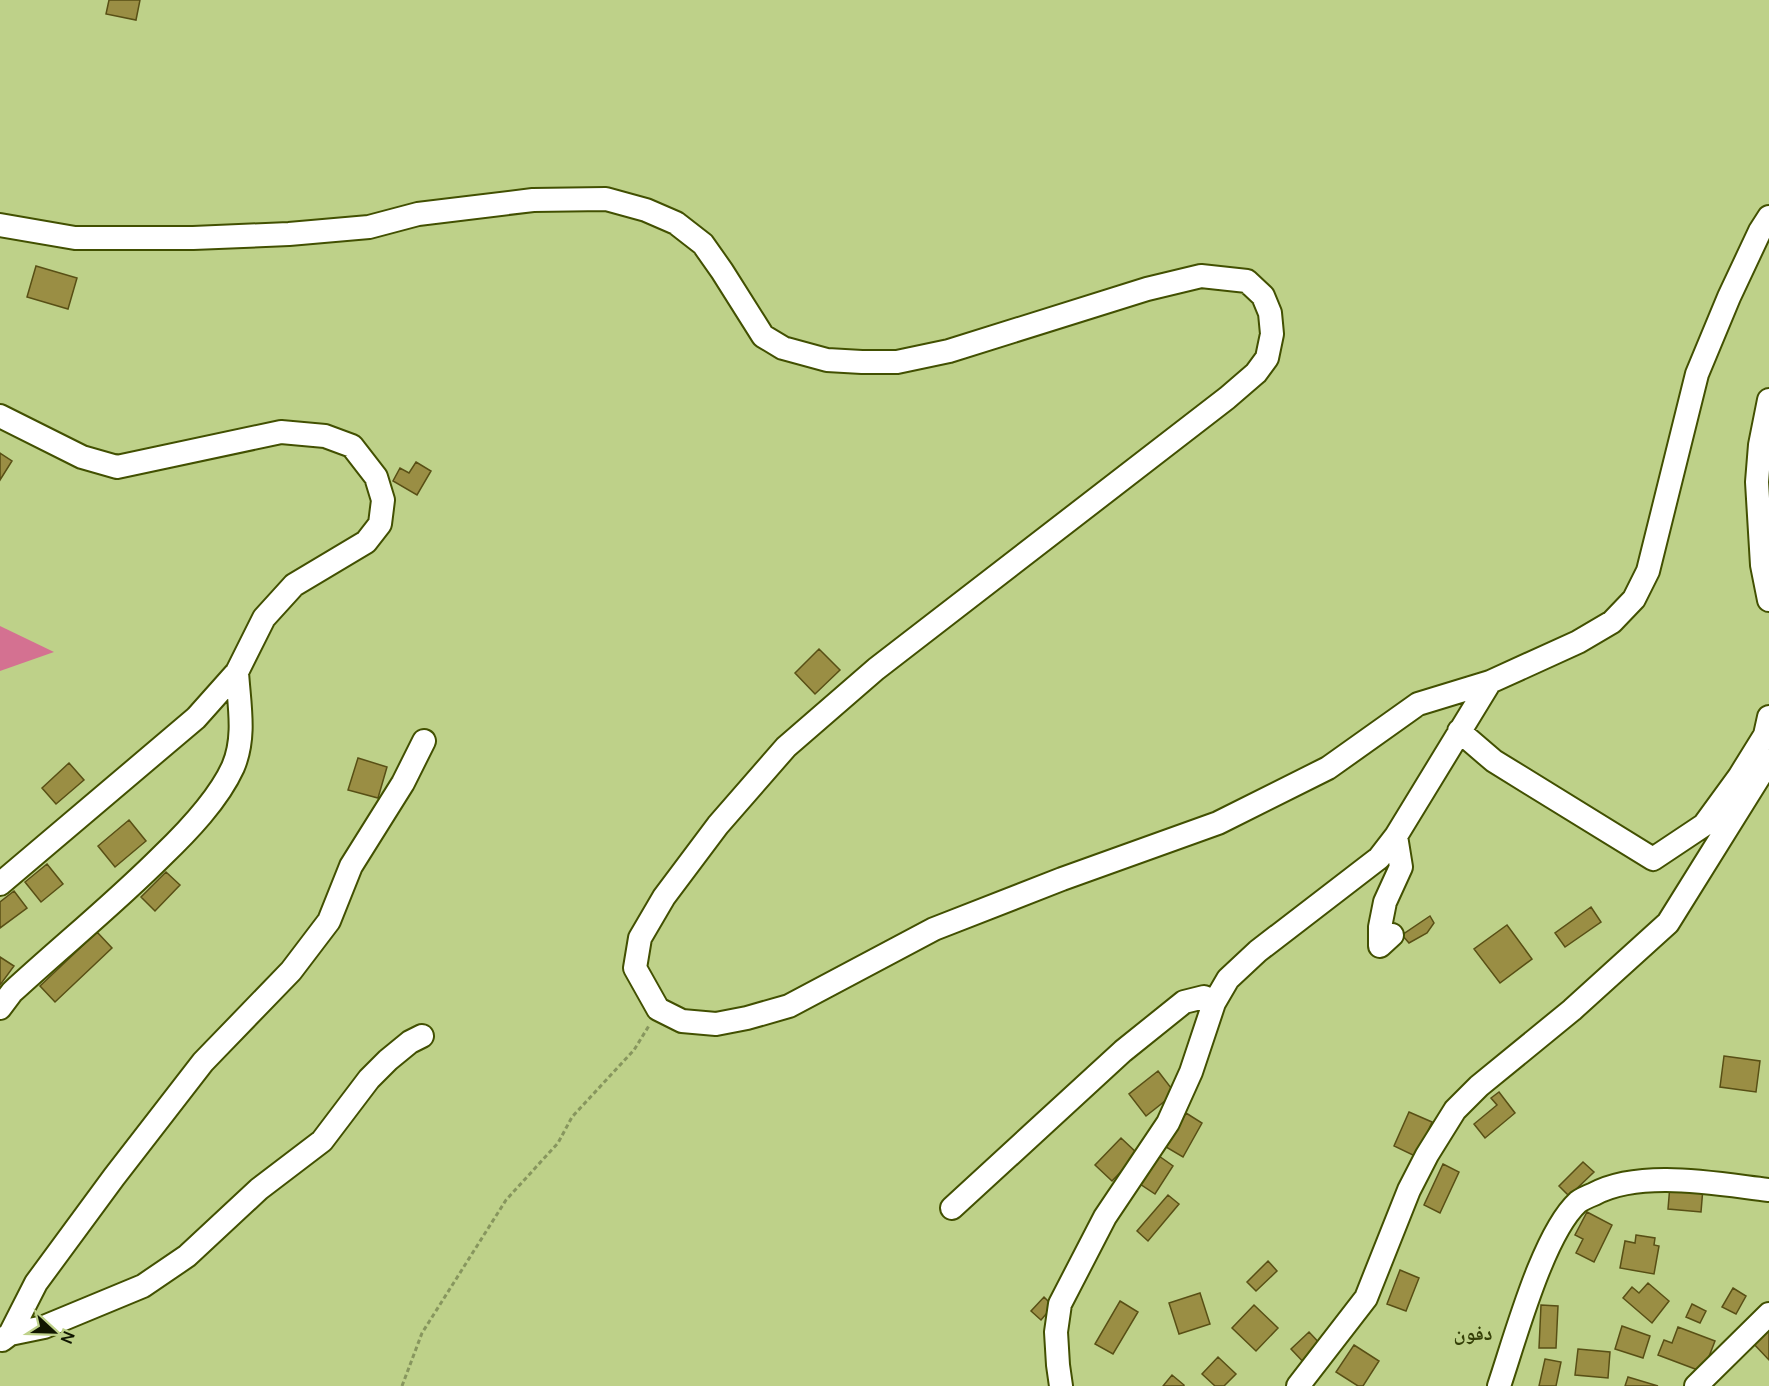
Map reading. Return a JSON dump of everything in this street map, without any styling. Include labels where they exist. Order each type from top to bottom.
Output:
[{"type":"street","points":[[0,225],[75,238],[125,239],[289,234],[369,227],[418,214],[533,200],[606,199],[646,210],[676,224],[703,244],[763,336],[783,348],[826,360],[897,362],[949,351],[1147,289],[1201,276],[1247,281],[1263,296],[1270,313],[1272,334],[1267,358],[1256,373],[1227,398],[876,669],[786,747],[718,825],[664,897],[640,938],[635,968],[658,1009],[682,1021],[716,1024],[789,1006],[934,929],[1062,879],[1218,823],[1328,768],[1418,704],[1490,682],[1578,642],[1612,622],[1634,599],[1648,571],[1697,374],[1729,297],[1769,217]]},
{"type":"street","points":[[1769,400],[1760,445],[1757,482],[1762,565],[1769,600]]},
{"type":"street","points":[[0,416],[82,457],[117,467],[281,432],[325,436],[352,446],[376,477],[383,500],[380,524],[366,542],[294,585],[264,618],[237,672],[196,718],[0,884]]},
{"type":"street","points":[[0,1008],[12,992],[126,892],[180,838],[211,802],[233,767],[242,733],[237,672]]},
{"type":"street","points":[[1061,1386],[1056,1332],[1060,1304],[1105,1217],[1168,1123],[1191,1072],[1214,1003],[1228,979],[1258,951],[1379,858],[1396,836],[1490,682]]},
{"type":"street","points":[[1459,731],[1494,761],[1653,859],[1704,825],[1739,777],[1765,735],[1769,717]]},
{"type":"street","points":[[5,1338],[36,1282],[196,1071],[291,971],[329,921],[351,866],[403,783],[424,741]]},
{"type":"street","points":[[1298,1386],[1366,1298],[1409,1190],[1427,1155],[1455,1110],[1479,1086],[1572,1010],[1668,923],[1769,761]]},
{"type":"street","points":[[1392,935],[1380,946],[1380,927],[1385,902],[1401,867],[1396,836]]},
{"type":"street","points":[[952,1208],[1123,1051],[1184,1002],[1204,997],[1214,1003]]},
{"type":"street","points":[[5,1338],[44,1327],[143,1286],[187,1256],[259,1189],[322,1141],[375,1072],[410,1042],[422,1036]]},
{"type":"street","points":[[1499,1386],[1538,1275],[1557,1230],[1578,1202],[1607,1187],[1641,1180],[1702,1182],[1769,1190]]},
{"type":"street","points":[[1696,1386],[1769,1314]]},
{"type":"path","points":[[402,1386],[422,1333],[506,1200],[558,1143],[572,1117],[634,1050],[658,1009]]},
{"type":"shaded area","points":[[0,626],[54,652],[0,671]]},
{"type":"building","points":[[109,0],[140,0],[136,20],[106,14]]},
{"type":"building","points":[[36,266],[77,278],[68,309],[27,297]]},
{"type":"building","points":[[0,453],[12,461],[0,480]]},
{"type":"building","points":[[416,462],[431,471],[417,495],[393,481],[400,468],[409,473]]},
{"type":"building","points":[[819,649],[840,670],[815,694],[795,673]]},
{"type":"building","points":[[358,758],[387,767],[378,798],[348,790]]},
{"type":"building","points":[[69,763],[84,780],[56,804],[42,788]]},
{"type":"building","points":[[129,820],[146,841],[115,867],[98,846]]},
{"type":"building","points":[[47,864],[63,884],[41,902],[25,882]]},
{"type":"building","points":[[166,872],[180,885],[155,911],[141,897]]},
{"type":"building","points":[[14,891],[27,908],[0,928],[0,902]]},
{"type":"building","points":[[1591,907],[1601,922],[1565,947],[1555,933]]},
{"type":"building","points":[[1430,916],[1434,923],[1427,933],[1409,943],[1402,935]]},
{"type":"building","points":[[1507,925],[1532,959],[1500,983],[1474,949]]},
{"type":"building","points":[[97,932],[112,948],[55,1002],[40,986]]},
{"type":"building","points":[[0,957],[14,966],[0,985]]},
{"type":"building","points":[[1724,1056],[1760,1061],[1756,1092],[1720,1087]]},
{"type":"building","points":[[1158,1071],[1175,1093],[1146,1116],[1129,1094]]},
{"type":"building","points":[[1499,1092],[1515,1113],[1485,1138],[1474,1124],[1497,1105],[1491,1098]]},
{"type":"building","points":[[1409,1112],[1432,1122],[1417,1157],[1394,1146]]},
{"type":"building","points":[[1186,1113],[1202,1123],[1183,1157],[1166,1147]]},
{"type":"building","points":[[1121,1138],[1138,1154],[1112,1181],[1095,1165]]},
{"type":"building","points":[[1159,1156],[1173,1166],[1155,1194],[1140,1184]]},
{"type":"building","points":[[1583,1162],[1594,1172],[1569,1196],[1559,1186]]},
{"type":"building","points":[[1443,1164],[1459,1172],[1440,1213],[1424,1205]]},
{"type":"building","points":[[1670,1185],[1703,1188],[1701,1212],[1668,1209]]},
{"type":"building","points":[[1168,1195],[1179,1204],[1148,1241],[1137,1231]]},
{"type":"building","points":[[1587,1212],[1612,1225],[1594,1262],[1576,1253],[1583,1239],[1575,1235]]},
{"type":"building","points":[[1636,1235],[1655,1238],[1654,1245],[1659,1246],[1654,1274],[1620,1268],[1625,1241],[1635,1243]]},
{"type":"building","points":[[1268,1261],[1277,1271],[1256,1291],[1247,1282]]},
{"type":"building","points":[[1400,1270],[1419,1278],[1406,1311],[1387,1304]]},
{"type":"building","points":[[1648,1283],[1669,1301],[1652,1323],[1623,1298],[1632,1287],[1639,1293]]},
{"type":"building","points":[[1733,1288],[1746,1296],[1736,1314],[1722,1307]]},
{"type":"building","points":[[1200,1293],[1210,1324],[1179,1334],[1169,1303]]},
{"type":"building","points":[[1044,1297],[1053,1306],[1041,1320],[1031,1311]]},
{"type":"building","points":[[1120,1301],[1138,1312],[1113,1354],[1095,1344]]},
{"type":"building","points":[[1692,1304],[1706,1311],[1700,1323],[1686,1317]]},
{"type":"building","points":[[1254,1305],[1278,1328],[1256,1351],[1232,1328]]},
{"type":"building","points":[[1541,1305],[1558,1306],[1556,1348],[1539,1348]]},
{"type":"building","points":[[1769,1324],[1769,1360],[1751,1341]]},
{"type":"building","points":[[1622,1326],[1650,1336],[1643,1358],[1615,1349]]},
{"type":"building","points":[[1678,1327],[1715,1341],[1703,1372],[1658,1355],[1664,1340],[1672,1343]]},
{"type":"building","points":[[1309,1332],[1325,1349],[1307,1366],[1291,1349]]},
{"type":"building","points":[[1354,1345],[1379,1361],[1363,1386],[1358,1386],[1336,1372]]},
{"type":"building","points":[[1578,1349],[1610,1352],[1608,1378],[1575,1375]]},
{"type":"building","points":[[1218,1357],[1236,1374],[1224,1386],[1215,1386],[1202,1374]]},
{"type":"building","points":[[1545,1359],[1561,1362],[1556,1386],[1539,1386]]},
{"type":"building","points":[[1172,1375],[1184,1385],[1184,1386],[1163,1386]]},
{"type":"building","points":[[1628,1377],[1658,1386],[1625,1386]]},
{"type":"district","name":"دفون","points":[[1473,1332]]}]
